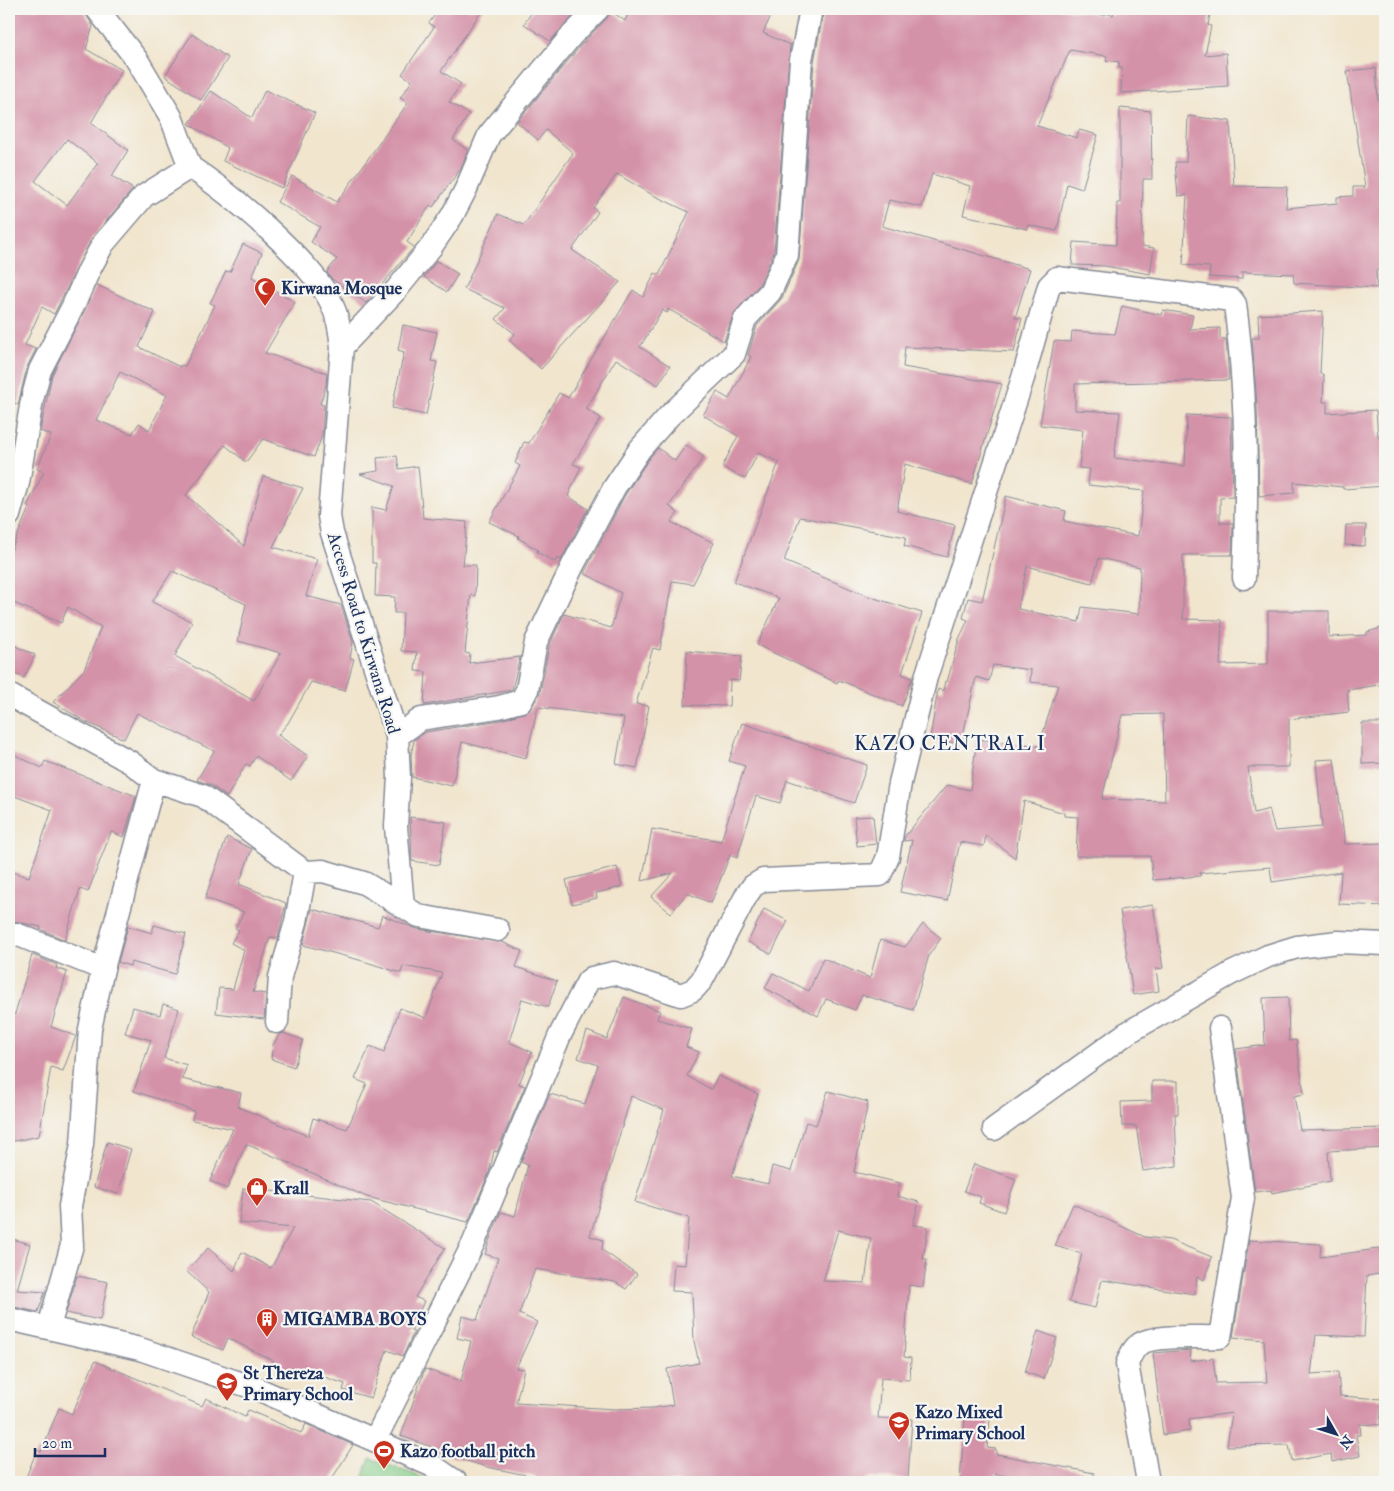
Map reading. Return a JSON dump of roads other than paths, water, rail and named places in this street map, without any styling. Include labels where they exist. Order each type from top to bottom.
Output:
[{"type":"street","points":[[9,515],[18,482],[32,400],[40,370],[73,306],[88,270],[104,244],[144,196],[190,167],[171,117],[136,60],[96,9]]},
{"type":"street","points":[[342,346],[397,288],[431,247],[452,216],[466,189],[489,135],[572,35],[598,9]]},
{"type":"street","points":[[396,736],[422,719],[499,707],[521,701],[526,690],[536,642],[573,565],[614,488],[640,449],[669,416],[734,354],[745,319],[770,292],[787,255],[802,60],[811,9]]},
{"type":"street","name":"Access Road to Kirwana Road","points":[[190,167],[229,196],[289,250],[314,278],[330,300],[339,322],[342,346],[329,516],[332,533],[396,736],[399,777],[396,826],[403,907]]},
{"type":"street","points":[[374,1440],[474,1242],[560,1034],[588,981],[592,978],[614,973],[681,995],[692,990],[702,980],[753,886],[763,880],[880,875],[882,873],[888,857],[900,783],[926,677],[1020,388],[1049,286],[1053,280],[1057,278],[1086,281],[1232,300],[1235,304],[1244,371],[1247,507],[1244,578]]},
{"type":"street","points":[[9,696],[130,762],[154,780],[203,796],[305,872],[323,871],[364,882],[419,916],[498,930]]},
{"type":"street","points":[[49,1327],[72,1245],[70,1206],[82,1144],[90,1029],[103,968],[154,780]]},
{"type":"street","points":[[277,1022],[280,977],[296,922],[305,872]]},
{"type":"street","points":[[16,934],[103,968]]},
{"type":"street","points":[[994,1129],[1127,1033],[1232,973],[1268,956],[1297,947],[1338,942],[1385,944]]},
{"type":"street","points":[[1148,1482],[1127,1364],[1131,1353],[1140,1344],[1152,1339],[1220,1337],[1243,1198],[1220,1028]]},
{"type":"street","points":[[9,1319],[140,1350],[260,1390],[433,1466],[456,1482]]},
{"type":"place","name":"Kirwana Mosque","points":[[265,307]]},
{"type":"place","name":"Krall","points":[[257,1207]]},
{"type":"place","name":"MIGAMBA BOYS","points":[[267,1338]]},
{"type":"place","name":"St Thereza Primary School","points":[[227,1402]]},
{"type":"place","name":"Kazo Mixed Primary School","points":[[899,1441]]},
{"type":"place","name":"Kazo football pitch","points":[[384,1470]]},
{"type":"district","name":"KAZO CENTRAL I","points":[[950,743]]}]
